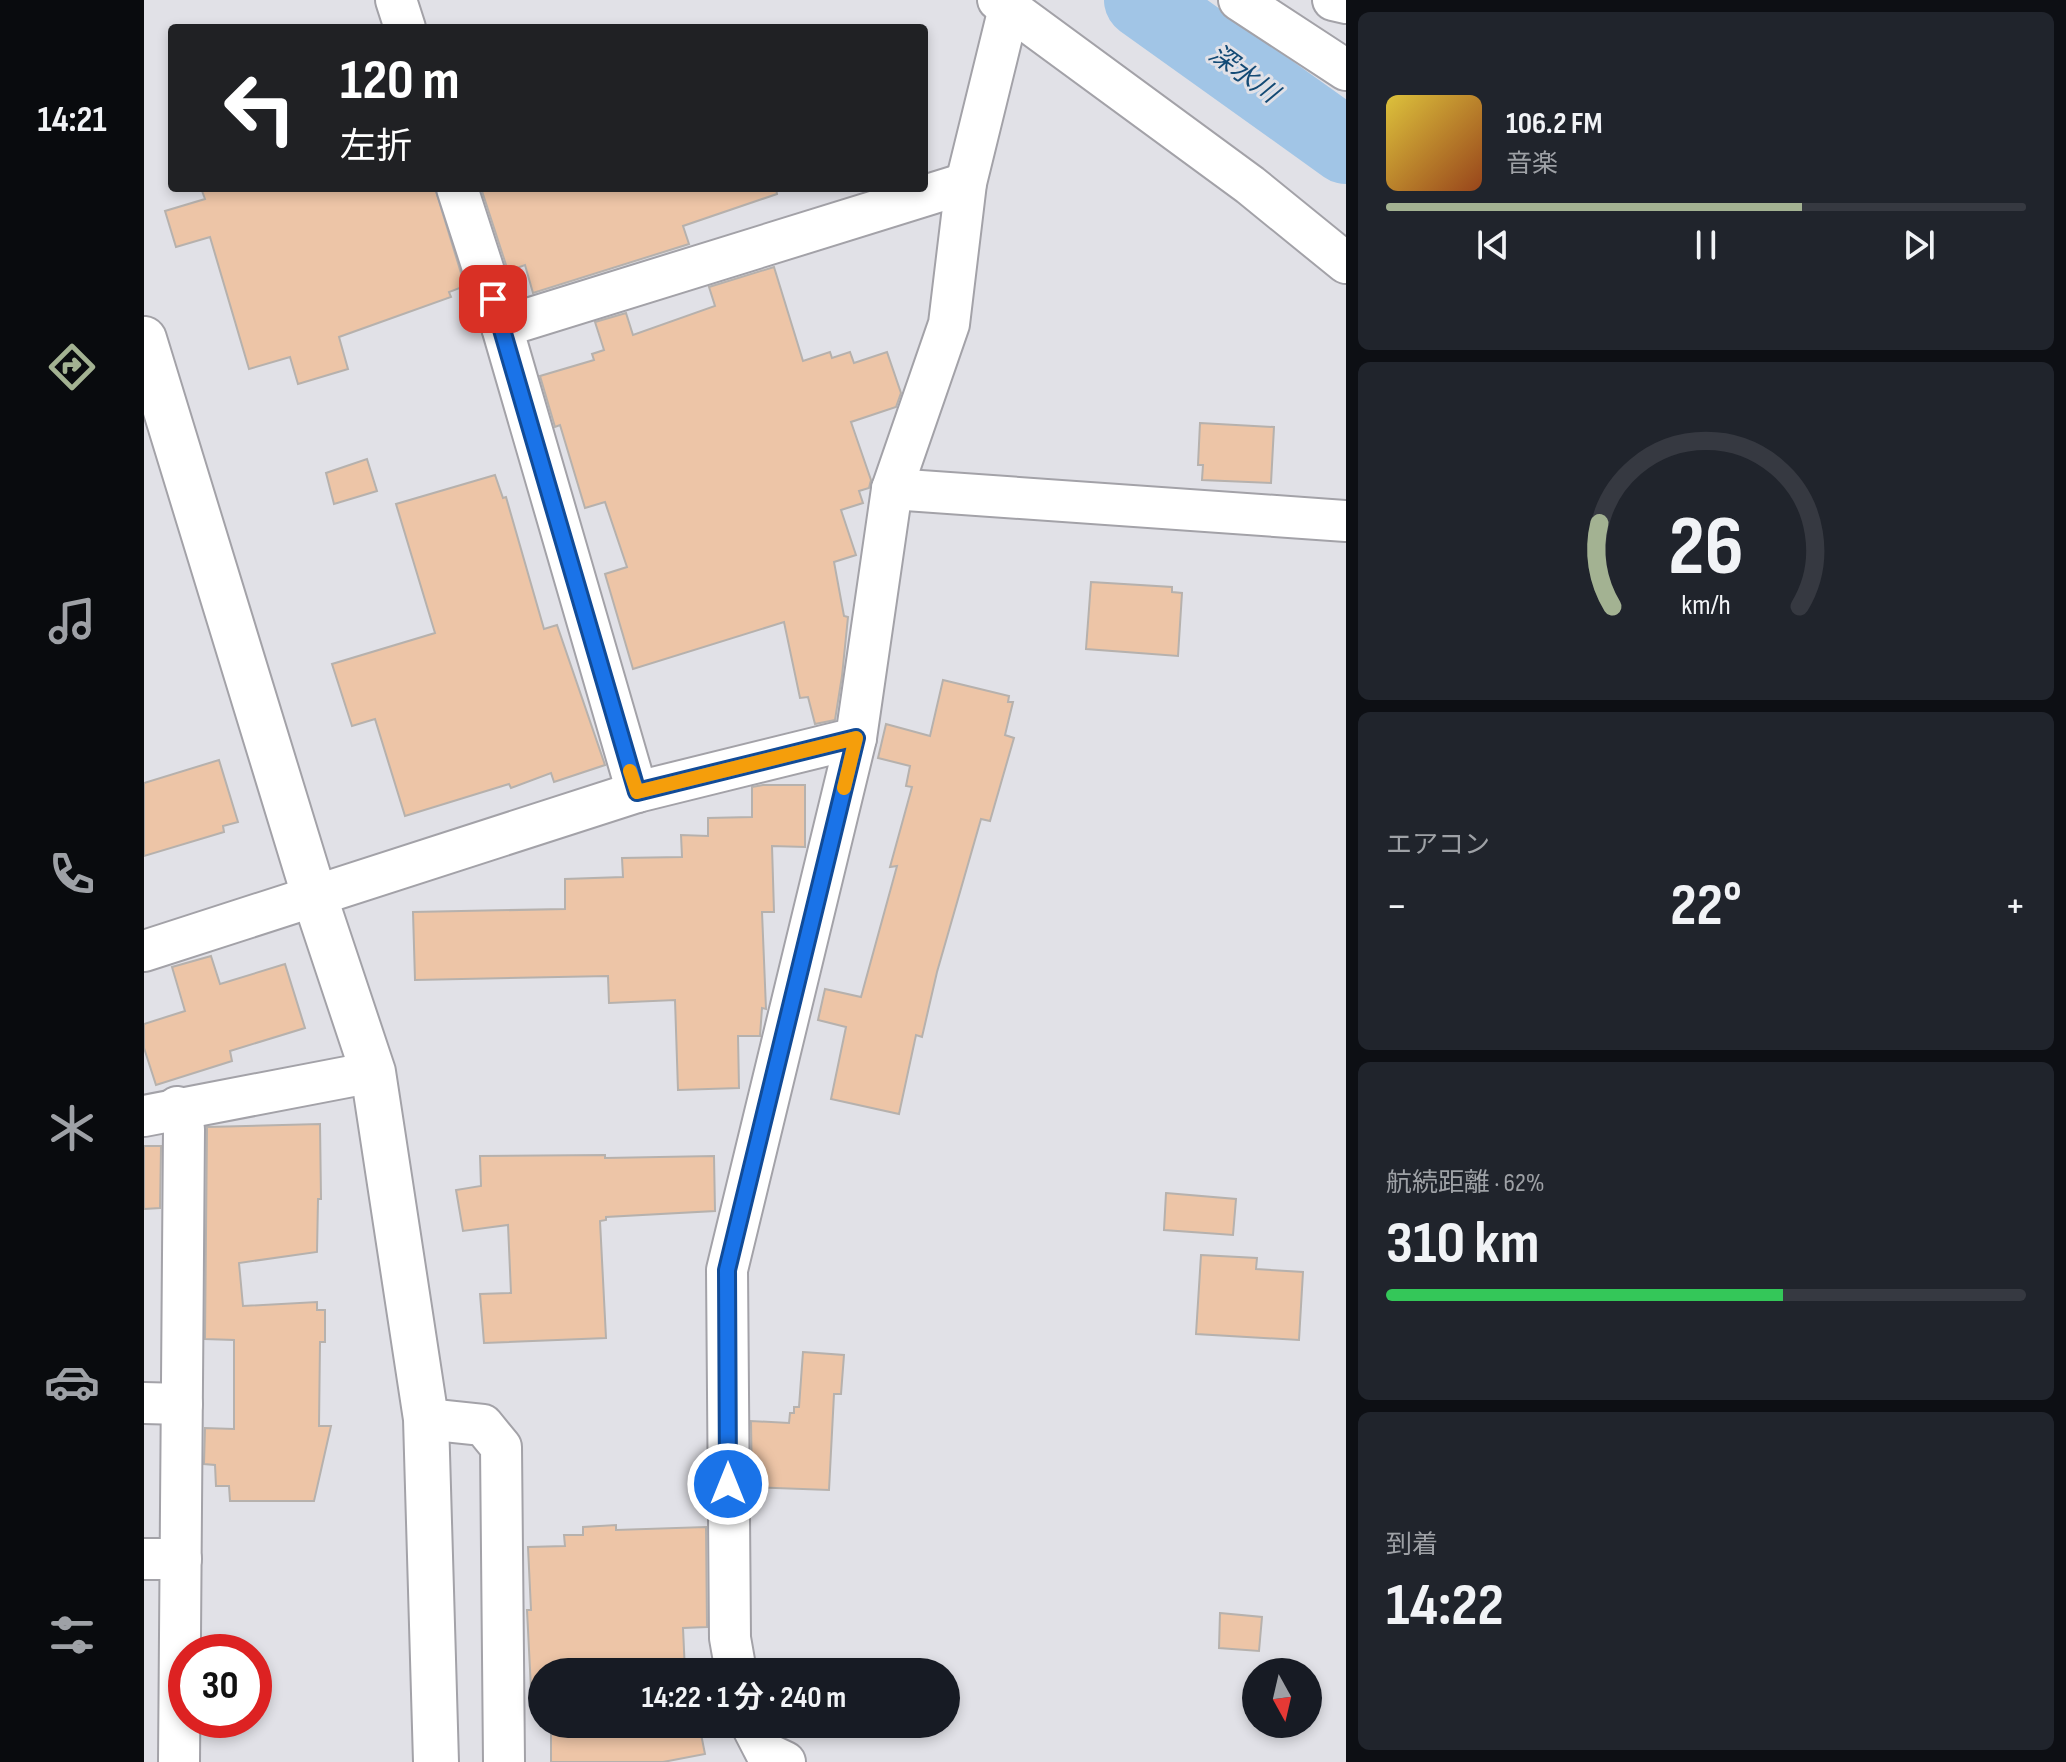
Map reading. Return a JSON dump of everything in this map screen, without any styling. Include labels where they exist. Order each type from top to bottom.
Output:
[{"type":"street","points":[[396,0],[404,24]]},
{"type":"street","points":[[1239,0],[1346,70]]},
{"type":"street","points":[[1333,0],[1346,3]]},
{"type":"street","points":[[734,1658],[730,1638],[727,1270],[856,738],[892,489],[949,324],[966,183],[1003,4],[1250,185],[1346,263]]},
{"type":"street","points":[[502,327],[966,183]]},
{"type":"street","points":[[458,192],[502,327],[637,792]]},
{"type":"street","points":[[144,339],[315,898],[373,1072],[426,1419],[436,1762]]},
{"type":"street","points":[[892,489],[1346,521]]},
{"type":"street","points":[[144,951],[637,792],[856,738]]},
{"type":"street","points":[[160,1112],[373,1072]]},
{"type":"street","points":[[160,1112],[184,1129],[163,1404],[162,1559],[167,1757]]},
{"type":"street","points":[[426,1419],[483,1425],[501,1447],[504,1762]]},
{"type":"building","points":[[202,192],[436,192],[465,286],[449,292],[451,297],[339,337],[348,369],[298,384],[290,357],[249,369],[210,237],[176,247],[165,211],[205,199]]},
{"type":"building","points":[[482,192],[777,192],[683,226],[689,244],[533,293],[525,265],[508,271]]},
{"type":"building","points":[[774,267],[803,361],[830,352],[832,358],[850,352],[854,363],[887,352],[901,393],[896,407],[851,422],[871,480],[869,488],[859,491],[863,503],[841,510],[856,555],[834,562],[844,616],[848,617],[842,676],[835,720],[815,724],[808,697],[800,698],[784,622],[633,669],[605,574],[627,567],[605,502],[585,508],[560,425],[555,427],[540,376],[594,360],[592,354],[604,350],[595,322],[626,313],[633,335],[715,306],[709,287]]},
{"type":"building","points":[[1200,423],[1274,427],[1271,483],[1202,480],[1203,465],[1198,465]]},
{"type":"building","points":[[367,459],[377,491],[334,504],[326,473]]},
{"type":"building","points":[[495,475],[503,498],[506,497],[544,629],[557,625],[605,765],[554,782],[551,773],[511,788],[509,784],[405,816],[375,719],[352,726],[332,664],[435,633],[396,504]]},
{"type":"building","points":[[1091,582],[1172,587],[1172,592],[1182,593],[1178,656],[1086,649]]},
{"type":"building","points":[[943,680],[1009,696],[1008,702],[1013,702],[1005,735],[1014,738],[990,821],[981,819],[937,972],[922,1037],[916,1035],[899,1114],[831,1099],[846,1027],[818,1020],[825,989],[861,997],[897,866],[890,867],[912,787],[906,786],[910,766],[878,758],[886,724],[930,736]]},
{"type":"building","points":[[219,760],[238,822],[223,826],[224,832],[144,856],[144,783]]},
{"type":"building","points":[[805,785],[805,847],[772,846],[774,912],[762,912],[766,1009],[762,1008],[760,1036],[738,1036],[739,1088],[678,1090],[675,1000],[609,1003],[608,976],[415,980],[413,912],[565,909],[565,879],[623,877],[622,858],[682,857],[681,835],[708,836],[708,818],[752,817],[752,787]]},
{"type":"building","points":[[211,956],[220,984],[285,964],[305,1028],[230,1051],[232,1061],[156,1085],[144,1048],[144,1024],[185,1011],[172,967]]},
{"type":"building","points":[[320,1124],[321,1199],[318,1199],[317,1252],[239,1263],[243,1306],[317,1302],[317,1310],[325,1310],[325,1342],[320,1342],[319,1426],[331,1426],[314,1501],[230,1501],[229,1486],[216,1486],[215,1465],[204,1464],[205,1428],[234,1429],[234,1340],[205,1339],[207,1127]]},
{"type":"building","points":[[144,1146],[161,1146],[160,1208],[144,1209]]},
{"type":"building","points":[[605,1155],[605,1158],[714,1156],[715,1211],[606,1217],[606,1220],[600,1221],[606,1338],[484,1343],[480,1294],[511,1293],[508,1225],[463,1231],[456,1190],[481,1186],[480,1156]]},
{"type":"building","points":[[1166,1193],[1236,1199],[1233,1235],[1164,1230]]},
{"type":"building","points":[[1201,1255],[1257,1258],[1256,1269],[1303,1272],[1299,1340],[1196,1334]]},
{"type":"building","points":[[803,1352],[844,1355],[841,1394],[834,1394],[829,1490],[752,1487],[751,1421],[789,1423],[790,1413],[794,1413],[794,1407],[799,1407]]},
{"type":"building","points":[[616,1525],[616,1530],[706,1527],[707,1627],[683,1628],[684,1658],[529,1658],[528,1547],[565,1546],[564,1535],[583,1535],[583,1527]]},
{"type":"building","points":[[1220,1613],[1262,1617],[1259,1651],[1219,1648]]},
{"type":"building","points":[[551,1738],[702,1738],[705,1754],[663,1762],[551,1762]]},
{"type":"waterway","name":"深水川","points":[[1142,0],[1346,146]]},
{"type":"slow traffic","points":[[630,771],[637,792],[856,738],[844,788]]},
{"type":"route","points":[[493,299],[637,792],[856,738],[727,1270],[728,1484]]}]
